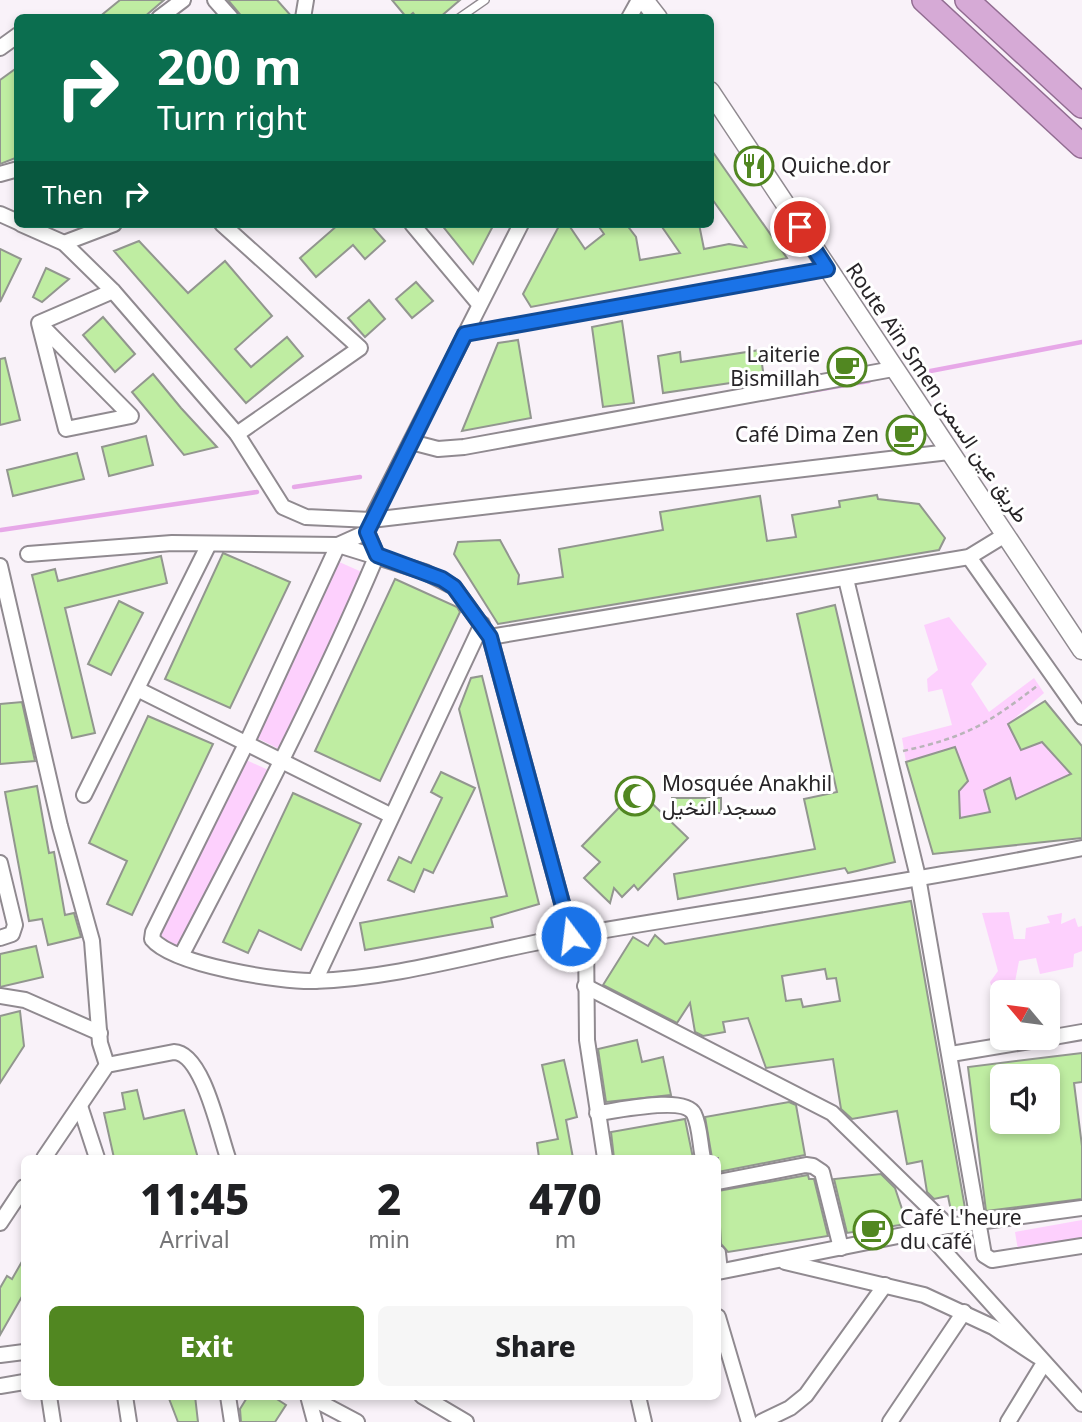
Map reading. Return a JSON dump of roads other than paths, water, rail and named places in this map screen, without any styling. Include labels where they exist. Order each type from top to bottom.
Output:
[{"type":"highway","points":[[924,0],[1082,146]]},
{"type":"highway","points":[[967,0],[1082,107]]},
{"type":"street","points":[[164,14],[183,0]]},
{"type":"street","points":[[215,0],[227,14]]},
{"type":"street","points":[[642,0],[654,14]]},
{"type":"street","name":"Route Aïn Smen طريق عين السمن","points":[[714,97],[1082,650]]},
{"type":"street","points":[[31,228],[64,243],[113,290],[237,434],[274,495],[289,511],[306,517],[369,526],[948,452]]},
{"type":"street","points":[[64,243],[103,228]]},
{"type":"street","points":[[226,228],[360,348],[237,434]]},
{"type":"street","points":[[415,228],[480,304]]},
{"type":"street","points":[[519,228],[369,526],[338,545],[247,742],[153,932],[154,942],[181,956],[230,970],[280,979],[314,981],[436,964],[578,935],[1082,848]]},
{"type":"street","points":[[39,323],[113,290]]},
{"type":"street","points":[[39,323],[121,407],[131,416],[66,429],[39,323]]},
{"type":"street","points":[[411,442],[452,449],[893,369]]},
{"type":"street","points":[[181,956],[283,760],[377,555],[369,526]]},
{"type":"street","points":[[486,631],[846,579],[969,557],[1005,535]]},
{"type":"street","points":[[28,554],[172,543],[338,545],[377,555],[448,583],[469,604],[486,631],[578,935],[585,986],[587,1040],[604,1155]]},
{"type":"street","points":[[84,795],[139,690],[209,544]]},
{"type":"street","points":[[969,557],[1082,717]]},
{"type":"street","points":[[0,566],[60,826],[92,941],[100,1033],[107,1065]]},
{"type":"street","points":[[846,579],[918,877],[984,1255],[992,1260],[1082,1246]]},
{"type":"street","points":[[314,981],[390,815],[486,631]]},
{"type":"street","points":[[139,690],[390,815]]},
{"type":"street","points":[[0,863],[15,925],[12,934],[0,938]]},
{"type":"street","points":[[585,986],[832,1113],[948,1226]]},
{"type":"street","points":[[0,996],[25,1000],[100,1033]]},
{"type":"street","points":[[1060,1036],[1082,1032]]},
{"type":"street","points":[[951,1054],[990,1048]]},
{"type":"street","points":[[46,1155],[107,1065],[174,1052],[191,1059],[197,1068],[227,1155]]},
{"type":"street","points":[[597,1113],[674,1104],[687,1107],[696,1117],[702,1155]]},
{"type":"street","points":[[80,1106],[96,1155]]},
{"type":"street","points":[[721,1181],[806,1165],[817,1168],[822,1172],[841,1248]]},
{"type":"street","points":[[0,1223],[21,1192]]},
{"type":"street","points":[[721,1272],[948,1226],[1082,1208]]},
{"type":"street","points":[[926,1231],[1082,1404]]},
{"type":"street","points":[[779,1260],[924,1295],[964,1311],[1041,1359]]},
{"type":"street","points":[[761,1422],[790,1408],[806,1395],[885,1285]]},
{"type":"street","points":[[890,1422],[964,1311]]},
{"type":"street","points":[[721,1327],[749,1422]]},
{"type":"street","points":[[0,1355],[21,1352]]},
{"type":"street","points":[[1008,1422],[1041,1359]]},
{"type":"street","points":[[0,1386],[21,1382]]},
{"type":"street","points":[[50,1400],[53,1422]]},
{"type":"street","points":[[126,1400],[130,1422]]},
{"type":"street","points":[[229,1400],[232,1422]]},
{"type":"street","points":[[309,1400],[315,1422]]},
{"type":"street","points":[[316,1400],[357,1422]]},
{"type":"street","points":[[429,1400],[466,1422]]},
{"type":"street","points":[[639,1400],[644,1422]]},
{"type":"lane","points":[[465,14],[485,0]]},
{"type":"lane","points":[[465,334],[827,269]]},
{"type":"waterway","points":[[920,373],[1082,342]]},
{"type":"waterway","points":[[787,395],[869,381]]},
{"type":"waterway","points":[[294,487],[360,477]]},
{"type":"waterway","points":[[1,530],[257,492]]},
{"type":"place","name":"Quiche.dor","points":[[754,166]]},
{"type":"place","name":"Laiterie Bismillah","points":[[847,367]]},
{"type":"place","name":"Café Dima Zen","points":[[906,435]]},
{"type":"place","name":"Mosquée Anakhil مسجد النخيل","points":[[635,796]]},
{"type":"place","name":"Café L'heure du café","points":[[873,1230]]}]
